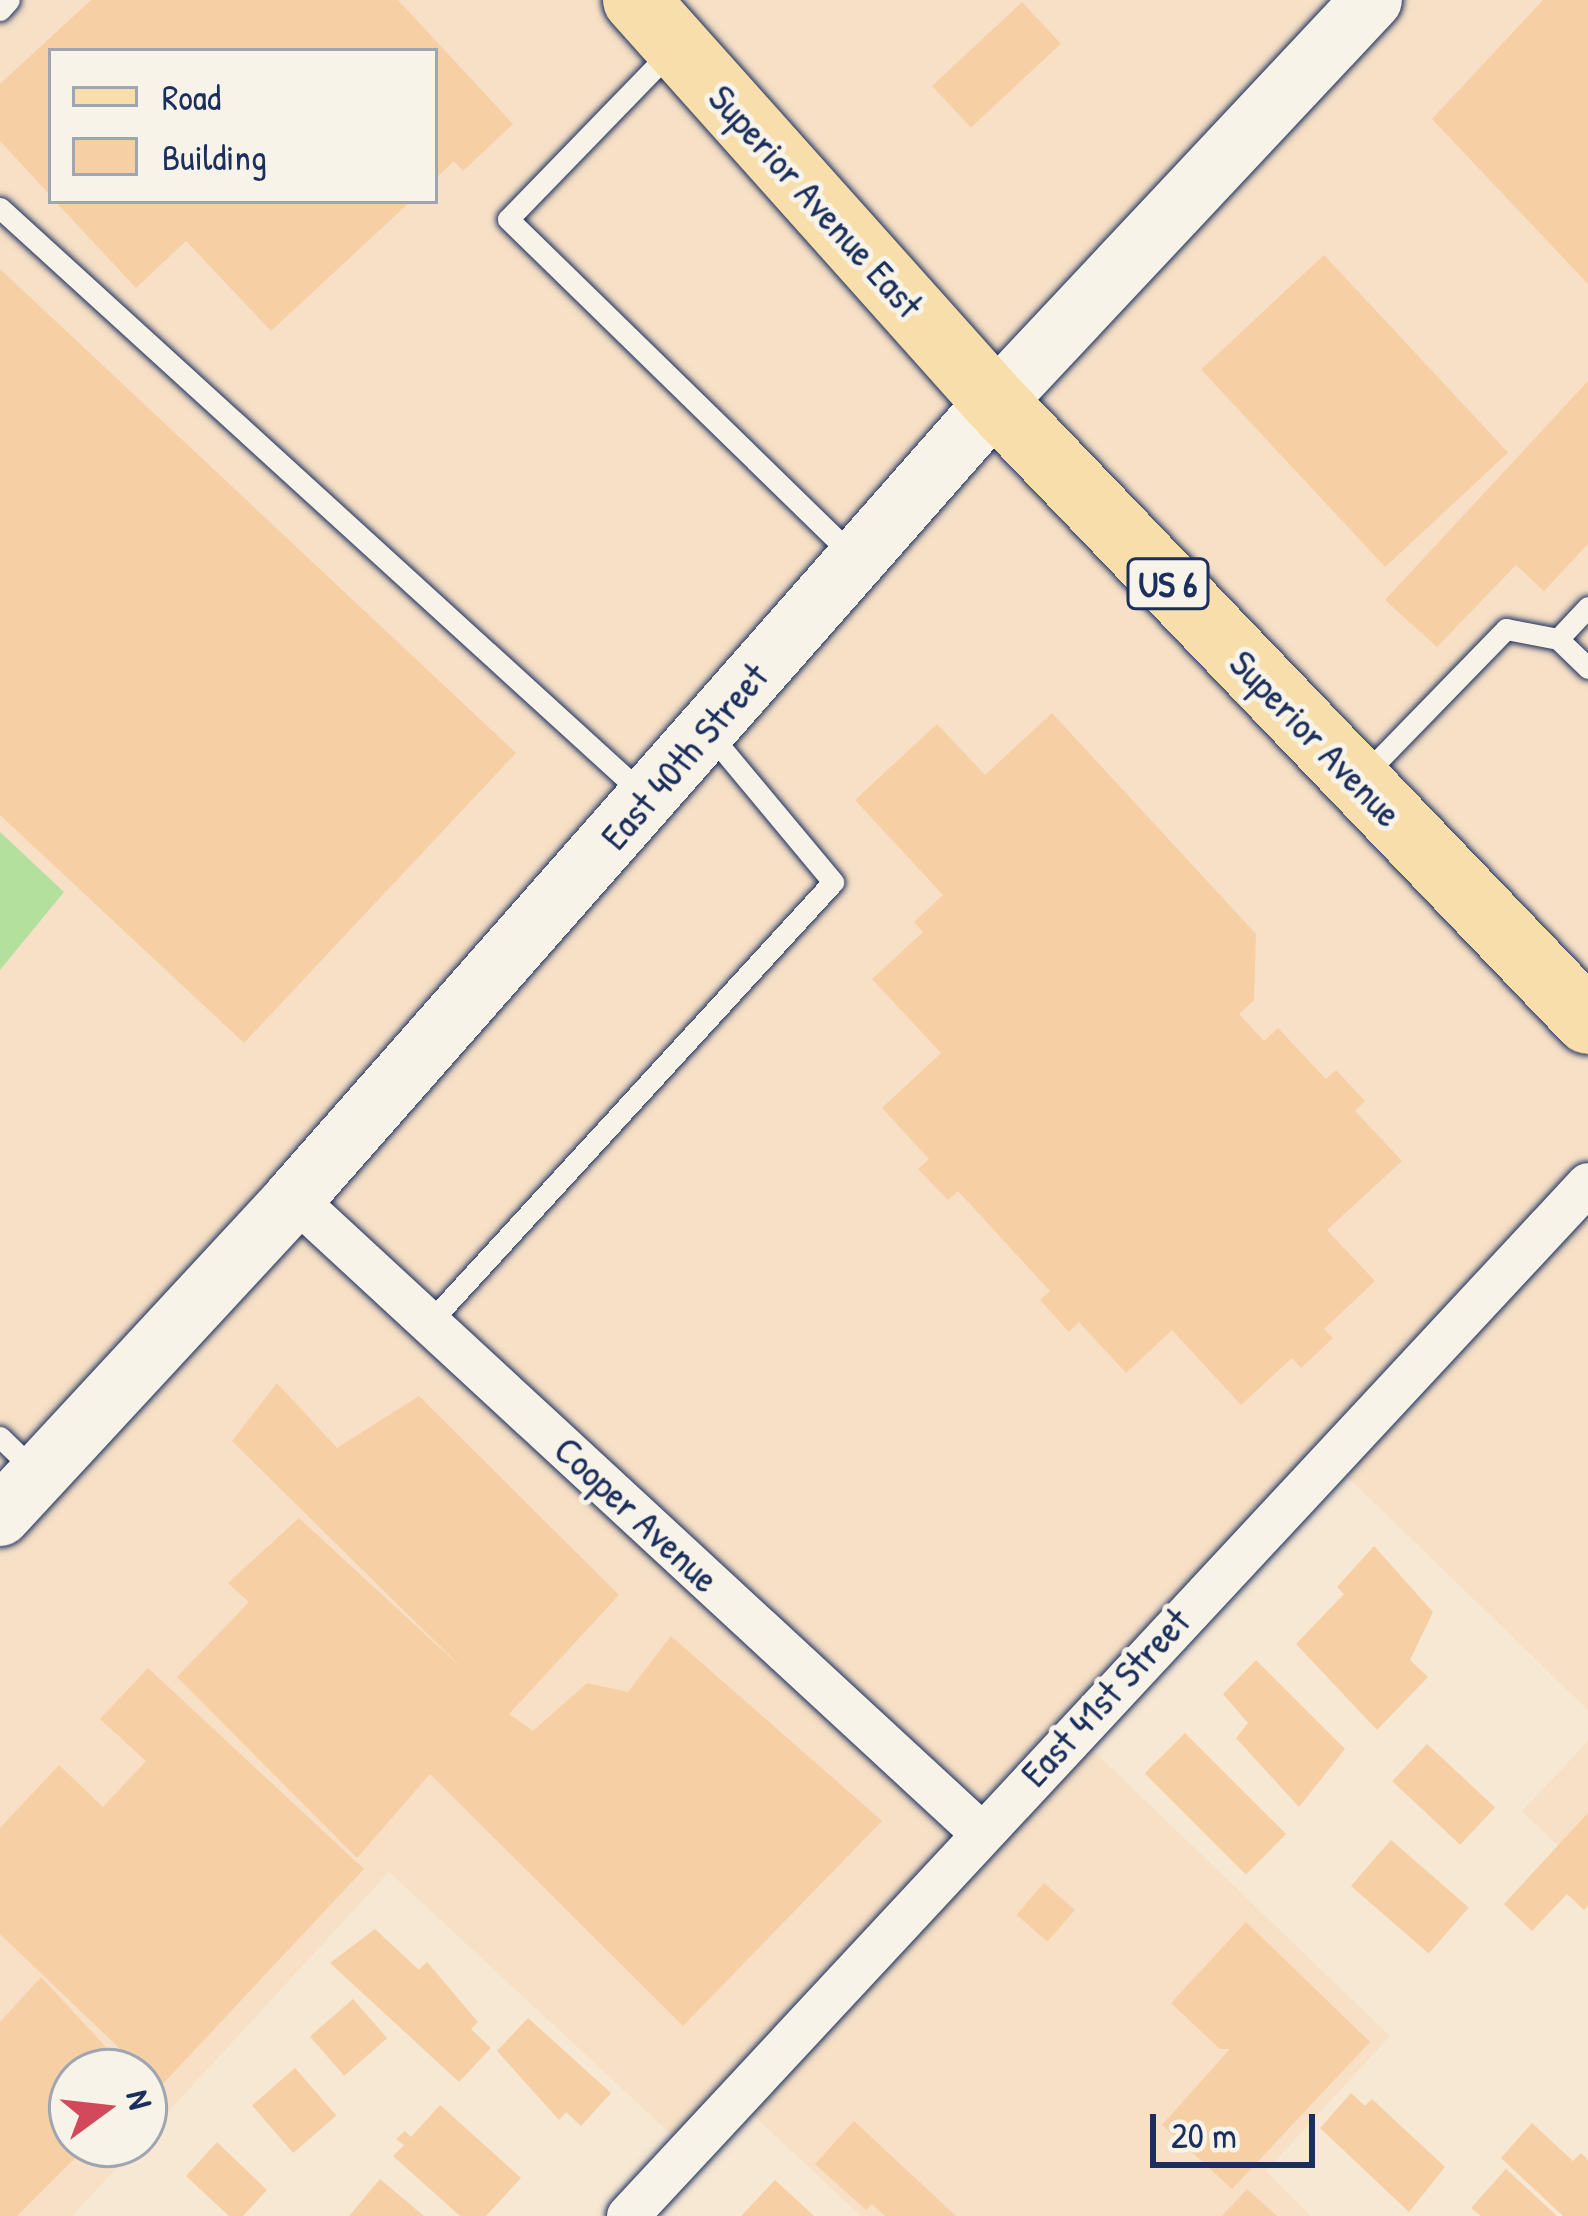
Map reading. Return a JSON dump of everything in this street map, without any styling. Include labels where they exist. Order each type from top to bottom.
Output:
[{"type":"main road","name":"Superior Avenue East","points":[[656,23],[995,402]]},
{"type":"main road","name":"Superior Avenue","points":[[995,402],[1588,1021]]},
{"type":"street","name":"East 40th Street","points":[[13,1475],[294,1198],[995,402],[1372,0]]},
{"type":"street","name":"East 41st Street","points":[[628,2216],[979,1831],[1588,1184]]},
{"type":"street","name":"Cooper Avenue","points":[[294,1198],[979,1831]]},
{"type":"lane","points":[[0,10],[10,0]]},
{"type":"lane","points":[[656,23],[508,219],[857,559]]},
{"type":"lane","points":[[0,208],[647,797]]},
{"type":"lane","points":[[1558,639],[1588,607]]},
{"type":"lane","points":[[1358,781],[1506,629],[1558,639],[1588,668]]},
{"type":"lane","points":[[430,1323],[833,882],[706,729]]},
{"type":"shaded area","points":[[0,0],[1588,0],[1588,1710],[1329,1459],[1073,1731],[1390,2036],[1266,2171],[1311,2216],[861,2216],[735,2098],[688,2150],[389,1872],[168,2112],[168,2048],[48,2048],[48,2168],[117,2168],[72,2216],[0,2216]]},
{"type":"shaded area","points":[[1588,1741],[1588,1875],[1522,1811]]},
{"type":"green space","points":[[0,832],[64,892],[0,970]]},
{"type":"building","points":[[91,0],[398,0],[513,124],[463,171],[454,161],[438,176],[438,48],[48,48],[48,193],[0,141],[0,84]]},
{"type":"building","points":[[1543,0],[1588,0],[1588,284],[1432,119]]},
{"type":"building","points":[[1022,2],[1061,44],[971,128],[932,86]]},
{"type":"building","points":[[58,204],[408,204],[271,331],[186,241],[136,288]]},
{"type":"building","points":[[1324,255],[1508,452],[1385,567],[1201,370]]},
{"type":"building","points":[[0,269],[516,753],[244,1043],[0,815]]},
{"type":"building","points":[[1588,381],[1588,544],[1544,591],[1516,565],[1437,647],[1385,600]]},
{"type":"building","points":[[1052,713],[1256,934],[1254,1000],[1239,1014],[1264,1041],[1278,1028],[1326,1079],[1336,1070],[1365,1101],[1355,1111],[1402,1161],[1327,1230],[1375,1281],[1324,1329],[1333,1338],[1301,1368],[1292,1358],[1241,1405],[1172,1330],[1126,1373],[1079,1322],[1069,1332],[1040,1300],[1050,1291],[958,1191],[948,1200],[918,1169],[929,1159],[882,1108],[941,1053],[872,979],[923,932],[914,922],[943,895],[855,800],[937,724],[985,775]]},
{"type":"building","points":[[277,1383],[337,1448],[419,1396],[619,1595],[509,1714],[533,1731],[587,1683],[628,1692],[671,1636],[882,1821],[683,2026],[430,1774],[357,1858],[177,1677],[249,1602],[228,1583],[299,1518],[467,1673],[232,1441]]},
{"type":"building","points":[[1374,1546],[1433,1612],[1410,1660],[1428,1677],[1377,1730],[1296,1644],[1344,1594],[1337,1587]]},
{"type":"building","points":[[1256,1660],[1345,1749],[1299,1807],[1236,1738],[1248,1723],[1223,1694]]},
{"type":"building","points":[[148,1668],[364,1869],[168,2078],[168,2048],[119,2048],[0,1934],[0,1828],[59,1765],[103,1807],[146,1761],[100,1719]]},
{"type":"building","points":[[1185,1733],[1286,1834],[1246,1874],[1145,1773]]},
{"type":"building","points":[[1427,1744],[1495,1807],[1460,1845],[1392,1781]]},
{"type":"building","points":[[1588,1813],[1588,1906],[1584,1910],[1567,1894],[1532,1931],[1504,1904]]},
{"type":"building","points":[[1391,1840],[1469,1908],[1429,1954],[1351,1886]]},
{"type":"building","points":[[1044,1883],[1075,1910],[1047,1942],[1016,1915]]},
{"type":"building","points":[[1246,1922],[1370,2042],[1232,2189],[1162,2125],[1230,2049],[1220,2049],[1171,2003]]},
{"type":"building","points":[[375,1929],[419,1970],[427,1962],[478,2022],[471,2029],[491,2048],[459,2082],[330,1963]]},
{"type":"building","points":[[41,1977],[107,2048],[48,2048],[48,2168],[65,2168],[17,2216],[0,2216],[0,2022]]},
{"type":"building","points":[[353,1999],[387,2038],[344,2076],[310,2036]]},
{"type":"building","points":[[528,2018],[611,2093],[581,2126],[566,2112],[559,2120],[497,2051]]},
{"type":"building","points":[[295,2068],[336,2116],[293,2153],[252,2105]]},
{"type":"building","points":[[1351,2093],[1365,2106],[1372,2099],[1445,2167],[1409,2212],[1320,2128]]},
{"type":"building","points":[[440,2105],[521,2178],[486,2216],[460,2216],[393,2156],[404,2145],[396,2139],[405,2131],[411,2137]]},
{"type":"building","points":[[854,2121],[956,2216],[885,2216],[872,2204],[866,2210],[815,2164]]},
{"type":"building","points":[[1532,2123],[1573,2161],[1581,2153],[1588,2160],[1588,2216],[1563,2216],[1501,2158]]},
{"type":"building","points":[[217,2142],[267,2190],[243,2216],[229,2216],[186,2176]]},
{"type":"building","points":[[1506,2169],[1557,2216],[1481,2216],[1471,2208]]},
{"type":"building","points":[[380,2179],[424,2216],[349,2216]]},
{"type":"building","points":[[775,2180],[814,2216],[741,2216]]},
{"type":"building","points":[[1247,2189],[1277,2216],[1222,2216]]}]
